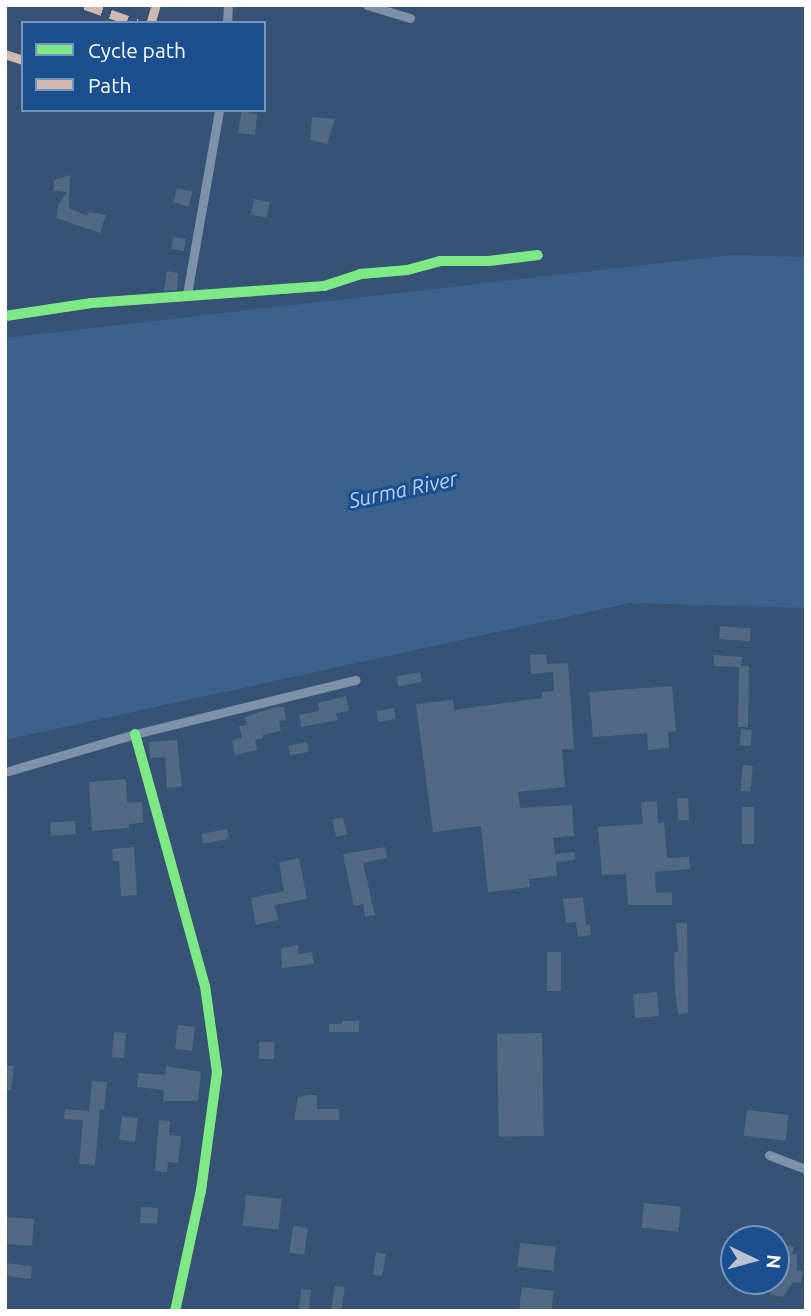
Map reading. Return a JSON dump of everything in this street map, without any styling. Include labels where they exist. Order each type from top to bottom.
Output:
[{"type":"street","points":[[367,5],[410,18]]},
{"type":"street","points":[[187,294],[219,112]]},
{"type":"street","points":[[5,316],[91,303],[149,301],[187,294],[324,286],[360,274],[407,270],[440,261],[488,261],[538,255]]},
{"type":"street","points":[[5,772],[135,734],[355,680]]},
{"type":"street","points":[[135,734],[205,986],[217,1072],[201,1190],[175,1311]]},
{"type":"street","points":[[769,1155],[806,1169]]},
{"type":"water","name":"Surma River","points":[[732,255],[806,257],[806,608],[630,603],[5,740],[5,338]]},
{"type":"building","points":[[242,112],[257,115],[255,135],[238,133]]},
{"type":"building","points":[[312,117],[335,119],[327,144],[310,140]]},
{"type":"building","points":[[70,175],[69,208],[87,216],[89,212],[106,215],[100,233],[56,218],[59,204],[67,192],[54,191],[54,180]]},
{"type":"building","points":[[177,188],[193,192],[189,206],[173,203]]},
{"type":"building","points":[[254,199],[270,202],[267,218],[251,215]]},
{"type":"building","points":[[173,237],[186,239],[184,251],[171,249]]},
{"type":"building","points":[[167,271],[178,273],[177,290],[164,291]]},
{"type":"building","points":[[720,626],[751,628],[750,641],[719,639]]},
{"type":"building","points":[[546,654],[547,664],[568,663],[574,749],[562,749],[565,787],[518,792],[520,808],[572,805],[574,836],[553,838],[555,854],[574,852],[575,860],[556,862],[557,876],[529,879],[530,887],[488,892],[481,826],[433,832],[416,704],[453,700],[454,710],[542,698],[542,692],[554,691],[553,672],[531,674],[530,655]]},
{"type":"building","points":[[714,655],[742,657],[741,666],[749,666],[748,727],[738,727],[739,667],[714,666]]},
{"type":"building","points":[[420,672],[422,682],[398,686],[396,677]]},
{"type":"building","points":[[672,686],[676,731],[668,732],[669,748],[648,750],[647,733],[593,737],[589,692]]},
{"type":"building","points":[[346,696],[349,711],[336,713],[338,720],[301,727],[299,715],[319,711],[318,703]]},
{"type":"building","points":[[275,707],[284,707],[286,720],[279,721],[281,731],[263,735],[263,738],[255,740],[257,750],[235,755],[232,740],[242,738],[239,726],[247,725],[245,717]]},
{"type":"building","points":[[394,708],[396,719],[378,722],[376,711]]},
{"type":"building","points":[[741,729],[752,730],[751,746],[740,745]]},
{"type":"building","points":[[177,740],[182,787],[167,788],[165,757],[150,758],[149,742]]},
{"type":"building","points":[[307,742],[309,752],[290,755],[288,746]]},
{"type":"building","points":[[743,765],[753,766],[750,792],[740,791]]},
{"type":"building","points":[[126,779],[127,803],[142,802],[143,823],[129,824],[129,828],[92,831],[89,782]]},
{"type":"building","points":[[688,798],[689,820],[678,821],[677,799]]},
{"type":"building","points":[[657,801],[658,823],[664,822],[667,858],[689,857],[690,869],[655,872],[656,893],[672,892],[672,905],[628,905],[626,874],[602,875],[598,827],[643,824],[641,802]]},
{"type":"building","points":[[742,807],[754,807],[754,844],[742,844]]},
{"type":"building","points":[[343,817],[347,835],[336,837],[332,819]]},
{"type":"building","points":[[75,821],[76,834],[51,836],[50,823]]},
{"type":"building","points":[[227,829],[229,839],[203,844],[201,834]]},
{"type":"building","points":[[134,847],[137,895],[121,896],[119,861],[113,861],[112,849]]},
{"type":"building","points":[[385,847],[387,858],[363,863],[375,915],[365,917],[363,904],[354,906],[343,854]]},
{"type":"building","points":[[299,858],[307,899],[275,905],[278,920],[256,925],[251,898],[284,891],[279,862]]},
{"type":"building","points":[[583,897],[586,925],[590,924],[591,935],[578,937],[576,922],[566,923],[563,899]]},
{"type":"building","points":[[676,923],[687,923],[688,1013],[678,1014],[674,952],[678,952]]},
{"type":"building","points":[[298,945],[298,954],[312,952],[314,964],[282,968],[281,948]]},
{"type":"building","points":[[547,952],[561,952],[561,991],[547,991]]},
{"type":"building","points":[[657,992],[659,1016],[635,1018],[633,994]]},
{"type":"building","points":[[342,1021],[359,1021],[359,1032],[329,1032],[329,1024],[342,1024]]},
{"type":"building","points":[[178,1025],[195,1027],[192,1051],[175,1049]]},
{"type":"building","points":[[114,1032],[126,1033],[124,1058],[112,1057]]},
{"type":"building","points":[[542,1033],[544,1136],[499,1137],[497,1034]]},
{"type":"building","points":[[259,1042],[274,1042],[274,1059],[259,1059]]},
{"type":"building","points":[[5,1065],[14,1066],[11,1090],[5,1090]]},
{"type":"building","points":[[166,1066],[201,1072],[198,1101],[163,1101],[164,1090],[137,1087],[138,1073],[165,1075]]},
{"type":"building","points":[[92,1081],[107,1082],[104,1110],[100,1109],[95,1165],[79,1164],[83,1120],[64,1119],[65,1109],[89,1111]]},
{"type":"building","points":[[317,1095],[317,1109],[339,1109],[339,1120],[294,1120],[298,1097]]},
{"type":"building","points":[[747,1110],[789,1115],[786,1141],[744,1136]]},
{"type":"building","points":[[122,1116],[138,1118],[135,1142],[119,1140]]},
{"type":"building","points":[[159,1120],[170,1121],[169,1135],[181,1136],[178,1163],[168,1162],[167,1172],[155,1171]]},
{"type":"building","points":[[246,1195],[282,1199],[279,1230],[243,1226]]},
{"type":"building","points":[[644,1203],[681,1207],[678,1232],[641,1228]]},
{"type":"building","points":[[141,1207],[158,1208],[157,1224],[140,1223]]},
{"type":"building","points":[[7,1217],[34,1219],[32,1246],[5,1244]]},
{"type":"building","points":[[293,1226],[308,1228],[304,1255],[289,1253]]},
{"type":"building","points":[[520,1243],[556,1247],[553,1271],[517,1267]]},
{"type":"building","points":[[790,1246],[794,1247],[792,1254],[797,1255],[797,1270],[803,1271],[801,1283],[793,1282],[790,1286]]},
{"type":"building","points":[[376,1252],[386,1254],[382,1276],[373,1275]]},
{"type":"building","points":[[5,1263],[32,1266],[30,1279],[5,1276]]},
{"type":"building","points":[[335,1286],[345,1287],[342,1306],[339,1311],[331,1311]]},
{"type":"building","points":[[522,1287],[554,1291],[551,1311],[519,1310]]},
{"type":"building","points":[[301,1289],[311,1290],[309,1311],[299,1310]]},
{"type":"marked path","points":[[85,5],[131,21]]},
{"type":"marked path","points":[[152,21],[156,5]]},
{"type":"marked path","points":[[5,54],[21,59]]},
{"type":"cycle path","points":[[5,316],[91,303],[324,286],[360,274],[407,270],[440,261],[488,261],[538,255]]},
{"type":"cycle path","points":[[135,734],[205,986],[217,1072],[201,1190],[175,1311]]}]
